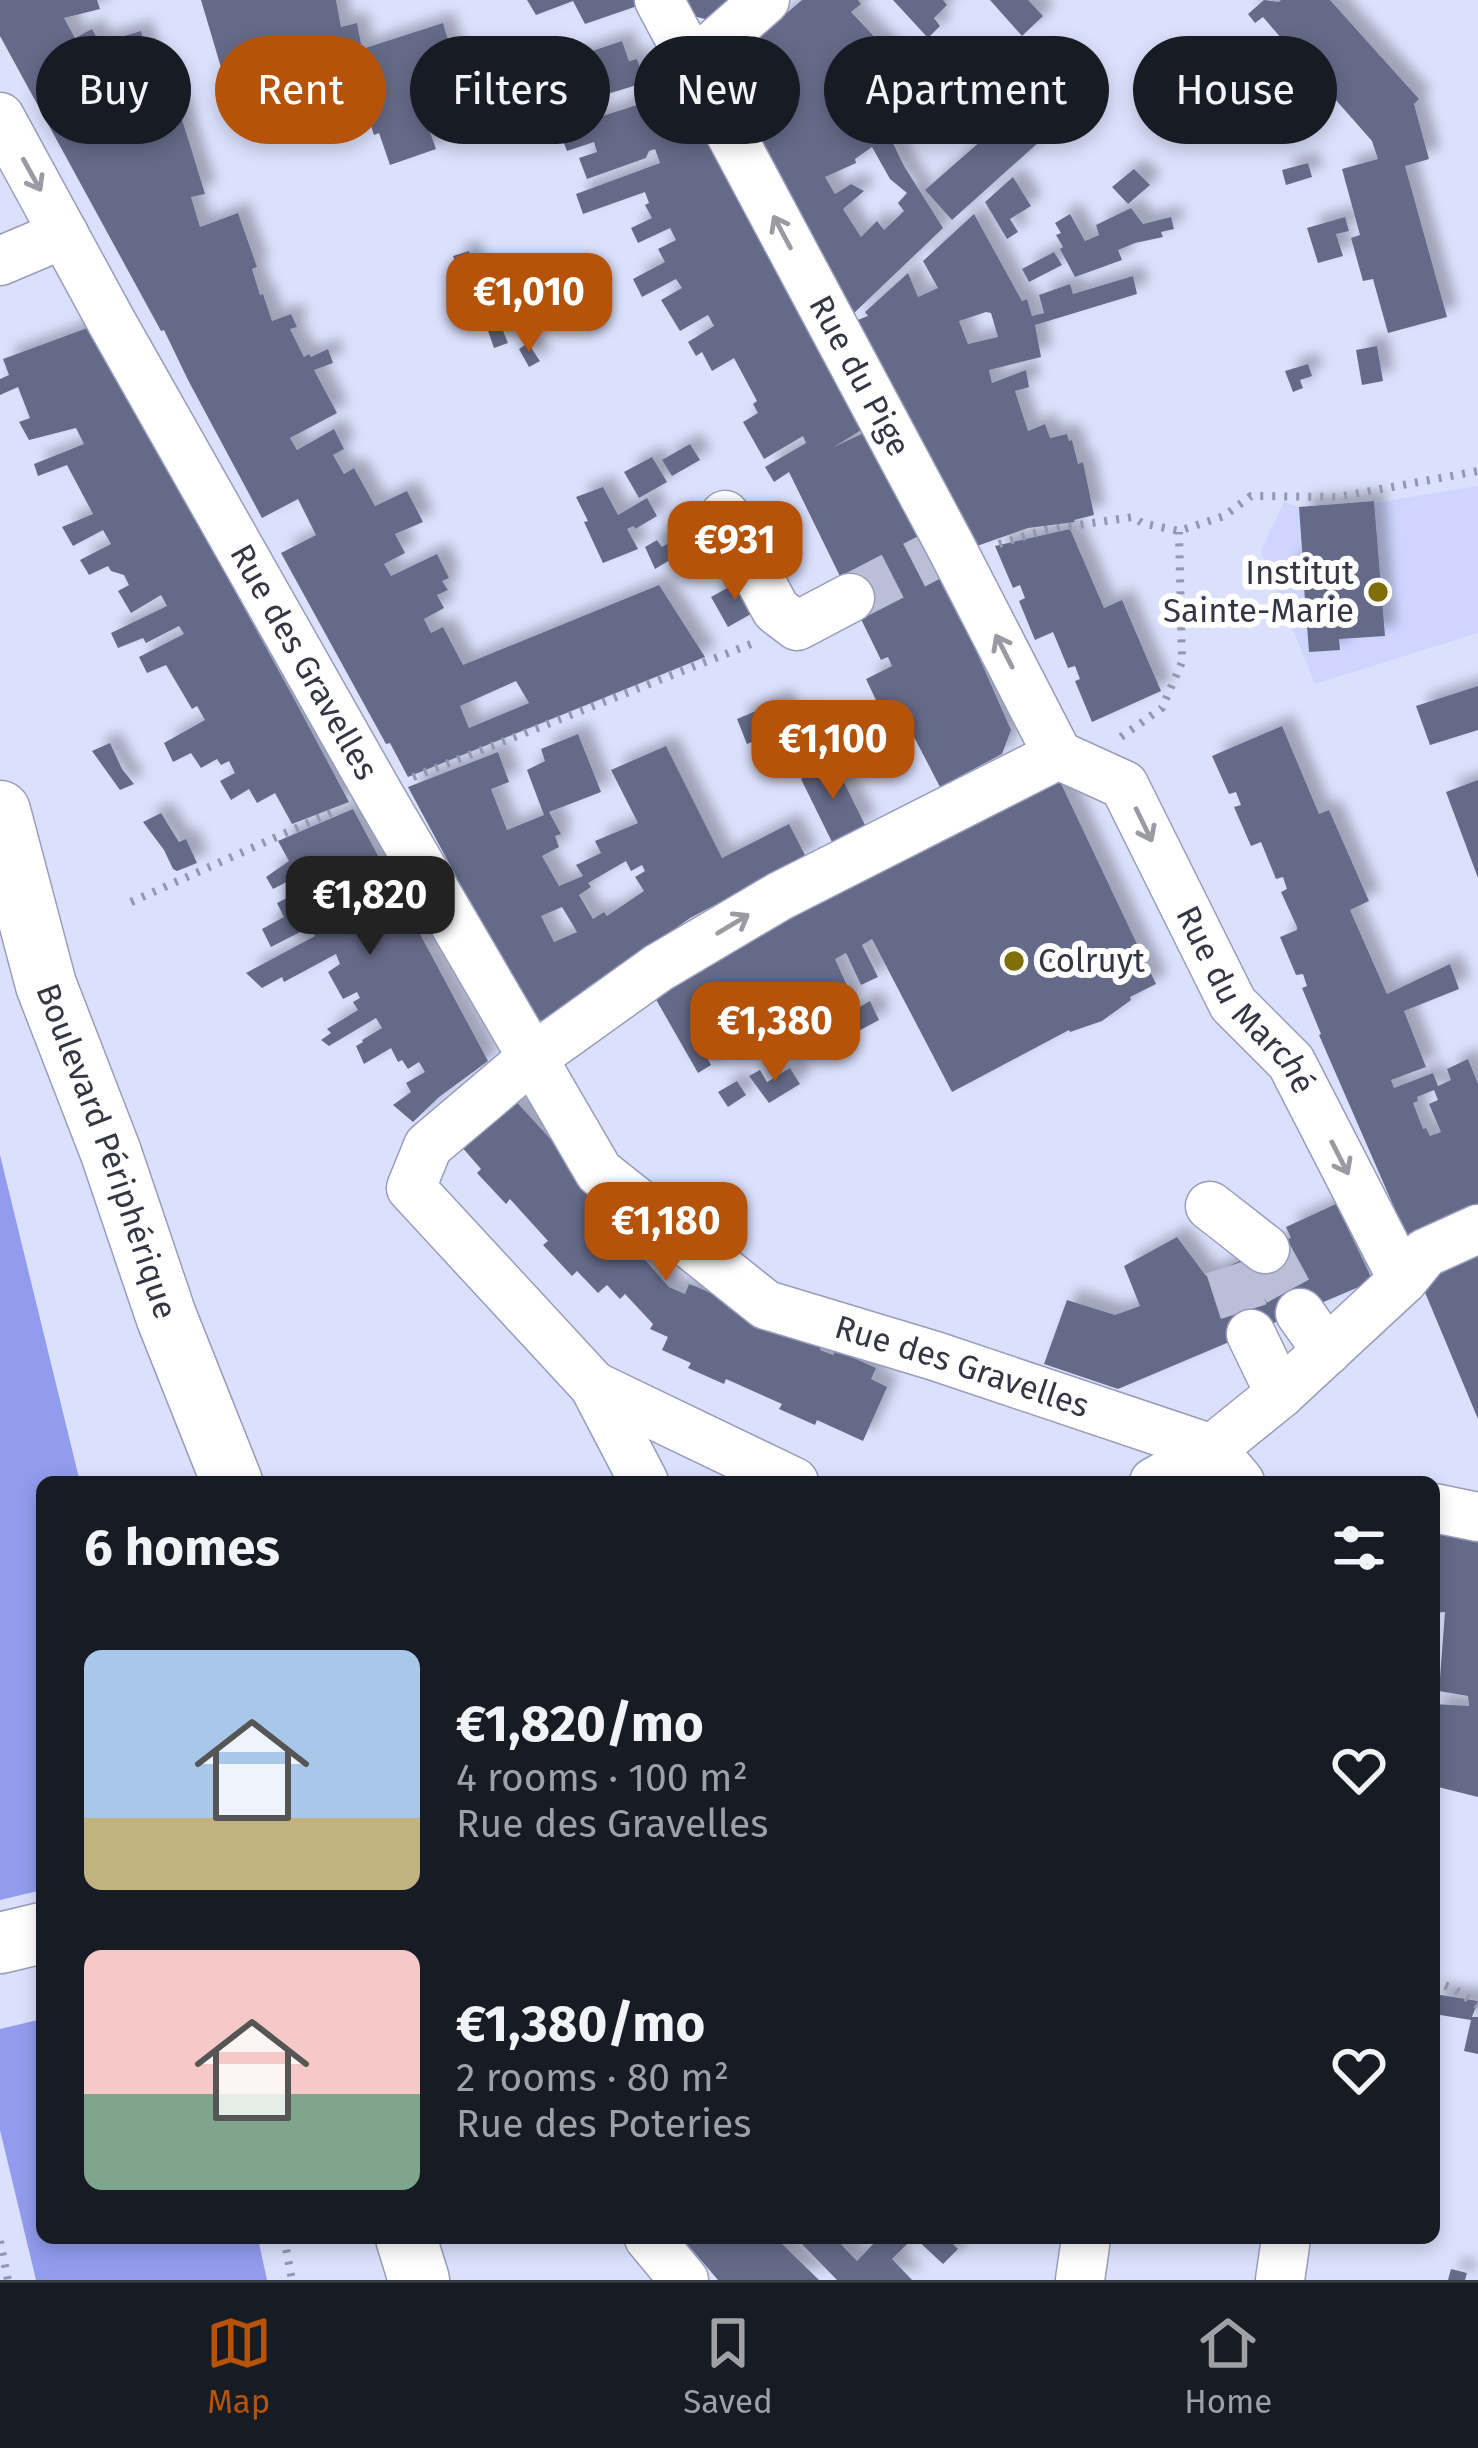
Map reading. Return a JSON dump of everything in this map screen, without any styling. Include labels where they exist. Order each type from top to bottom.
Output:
[{"type":"main road","name":"Boulevard Périphérique","points":[[0,811],[46,985],[230,1476]]},
{"type":"main road","points":[[46,985],[95,1169],[200,1476]]},
{"type":"main road","points":[[0,1943],[36,1934]]},
{"type":"main road","points":[[0,1984],[36,1976]]},
{"type":"main road","points":[[414,2244],[419,2280]]},
{"type":"street","name":"Rue du Pige","points":[[658,0],[677,36]]},
{"type":"street","points":[[724,36],[765,0]]},
{"type":"street","name":"Rue des Gravelles","points":[[0,117],[122,342],[599,1172],[766,1305],[935,1356],[1226,1466]]},
{"type":"street","name":"Rue du Pige","points":[[733,144],[940,552],[1069,761]]},
{"type":"street","points":[[0,261],[64,234]]},
{"type":"street","points":[[725,515],[776,610],[797,626],[850,598]]},
{"type":"street","points":[[641,1476],[594,1386],[411,1188],[428,1146],[531,1059],[658,968],[780,896],[1069,761]]},
{"type":"street","name":"Rue du Marché","points":[[1069,761],[1124,785],[1232,1004],[1291,1062],[1403,1280]]},
{"type":"street","points":[[1181,1476],[1226,1466],[1280,1394],[1314,1332],[1403,1280],[1425,1253],[1478,1229]]},
{"type":"street","points":[[1251,1334],[1280,1394]]},
{"type":"street","points":[[594,1386],[782,1476]]},
{"type":"street","points":[[1440,1509],[1478,1516]]},
{"type":"street","points":[[654,2244],[684,2280]]},
{"type":"street","points":[[1080,2280],[1085,2244]]},
{"type":"street","points":[[1280,2280],[1285,2244]]},
{"type":"path","points":[[940,552],[975,551],[1045,530],[1133,517],[1180,531],[1224,516],[1251,496],[1338,497],[1478,471]]},
{"type":"path","points":[[1069,761],[1162,708],[1182,662],[1180,531]]},
{"type":"path","points":[[131,902],[377,791],[797,626]]},
{"type":"path","points":[[1440,1983],[1478,2006]]},
{"type":"path","points":[[0,2241],[8,2280]]},
{"type":"path","points":[[285,2244],[292,2280]]},
{"type":"shaded area","name":"Institut Sainte-Marie","points":[[1478,486],[1478,633],[1315,684],[1261,551],[1284,502],[1298,507],[1374,503]]},
{"type":"water","points":[[0,1155],[79,1476],[36,1476],[36,2244],[259,2244],[267,2280],[36,2280],[0,2130]]},
{"type":"pier","points":[[36,1891],[36,2020],[0,2029],[0,1900]]},
{"type":"building","points":[[0,0],[97,0],[100,9],[64,18],[74,36],[36,36],[36,102],[0,36]]},
{"type":"building","points":[[201,0],[336,0],[341,27],[357,23],[360,36],[215,36],[215,47]]},
{"type":"building","points":[[527,0],[641,0],[643,4],[585,24],[573,1],[536,15]]},
{"type":"building","points":[[685,0],[731,0],[709,20],[693,16]]},
{"type":"building","points":[[802,0],[858,0],[861,4],[851,12],[874,36],[824,36],[824,144],[893,144],[943,228],[853,314],[760,144],[800,144],[800,36],[760,36]],"holes":[[[872,147],[890,179],[907,193],[898,203],[904,211],[884,230],[877,221],[861,237],[843,209],[864,191],[851,184],[835,194],[825,177],[856,163]]]},
{"type":"building","points":[[893,0],[943,0],[947,5],[934,18],[940,26],[926,36]]},
{"type":"building","points":[[990,0],[1028,0],[1043,16],[1022,36]]},
{"type":"building","points":[[1264,0],[1330,0],[1419,99],[1414,104],[1429,159],[1405,166],[1447,317],[1388,333],[1373,279],[1363,281],[1351,238],[1360,235],[1342,169],[1378,159],[1372,141],[1337,101],[1337,36],[1279,36],[1263,17],[1255,23],[1248,14]]},
{"type":"building","points":[[443,23],[447,36],[410,36],[410,144],[434,144],[436,149],[390,165],[383,144],[386,41]]},
{"type":"building","points":[[622,41],[629,61],[634,60],[634,86],[610,93],[610,45]]},
{"type":"building","points":[[634,106],[634,144],[716,144],[866,427],[834,447],[868,431],[963,621],[1011,730],[1002,754],[940,787],[912,733],[887,743],[876,721],[884,717],[866,679],[892,666],[888,657],[881,660],[789,472],[774,482],[765,467],[806,443],[803,436],[764,459],[743,422],[758,413],[753,404],[757,401],[734,358],[712,371],[702,352],[696,356],[688,342],[714,326],[708,315],[680,331],[661,300],[682,288],[676,279],[642,297],[633,279],[665,262],[658,249],[676,240],[670,228],[638,243],[631,228],[652,218],[645,192],[583,214],[576,194],[660,163],[655,149],[646,158],[587,179],[579,158],[597,152],[595,144],[610,144],[610,114]]},
{"type":"building","points":[[59,144],[189,144],[205,194],[191,197],[200,227],[238,213],[257,267],[252,269],[260,295],[272,321],[291,314],[297,327],[290,329],[304,357],[328,349],[333,363],[314,370],[337,413],[290,438],[297,450],[334,429],[344,449],[333,455],[344,474],[354,468],[375,506],[407,491],[423,522],[395,534],[405,553],[384,564],[391,576],[437,554],[449,578],[442,581],[448,590],[437,595],[444,608],[424,619],[431,633],[443,627],[463,665],[659,585],[705,657],[408,777],[281,553],[316,535],[298,499],[262,518]],"holes":[[[516,681],[529,703],[469,728],[460,706]]]},
{"type":"building","points":[[977,144],[1037,144],[952,220],[925,190]]},
{"type":"building","points":[[1308,163],[1312,177],[1286,185],[1282,170]]},
{"type":"building","points":[[1134,169],[1150,185],[1128,204],[1112,187]]},
{"type":"building","points":[[1013,177],[1031,206],[1010,219],[1018,232],[1007,239],[985,202]]},
{"type":"building","points":[[1131,208],[1143,224],[1171,217],[1174,229],[1161,232],[1163,237],[1118,250],[1122,260],[1075,277],[1060,249],[1056,235],[1061,233],[1055,223],[1070,214],[1085,241],[1099,235],[1096,225]]},
{"type":"building","points":[[974,214],[1022,301],[1027,299],[1032,316],[1044,313],[1039,295],[1070,284],[1073,294],[1133,276],[1137,294],[1035,325],[1041,357],[989,370],[992,383],[1026,370],[1029,387],[1015,391],[1028,431],[1045,424],[1050,438],[1067,434],[1072,440],[1078,464],[1083,462],[1094,515],[1028,528],[974,547],[855,321],[868,316],[865,312],[908,273],[918,297],[938,288],[923,261]],"holes":[[[991,313],[998,337],[968,344],[959,321]]]},
{"type":"building","points":[[1345,217],[1349,231],[1336,234],[1343,256],[1318,263],[1307,228]]},
{"type":"building","points":[[469,251],[475,270],[461,275],[453,256]]},
{"type":"building","points":[[1054,252],[1062,265],[1029,282],[1022,269]]},
{"type":"building","points":[[500,323],[508,343],[494,348],[487,328]]},
{"type":"building","points":[[90,327],[349,802],[292,824],[275,793],[257,803],[249,789],[231,800],[220,781],[235,773],[229,761],[221,765],[217,759],[201,768],[191,753],[173,762],[164,743],[205,720],[197,706],[192,709],[166,665],[147,673],[139,657],[184,634],[179,626],[146,643],[143,638],[118,648],[111,633],[167,606],[161,595],[131,613],[118,591],[129,585],[124,575],[108,566],[89,575],[80,560],[111,544],[103,530],[73,546],[62,527],[93,514],[67,465],[38,476],[34,464],[84,444],[76,428],[29,440],[19,422],[30,418],[18,387],[0,395],[0,379],[9,375],[3,359]]},
{"type":"building","points":[[528,343],[540,361],[529,367],[519,349]]},
{"type":"building","points":[[1377,346],[1383,381],[1362,385],[1356,350]]},
{"type":"building","points":[[1308,364],[1312,376],[1300,380],[1303,388],[1293,392],[1285,371]]},
{"type":"building","points":[[690,444],[700,460],[672,476],[662,460]]},
{"type":"building","points":[[652,457],[667,482],[639,498],[624,472]]},
{"type":"building","points":[[603,487],[618,515],[647,498],[657,516],[627,529],[638,549],[603,563],[576,497]]},
{"type":"building","points":[[1374,501],[1385,636],[1339,639],[1340,650],[1309,652],[1304,587],[1294,588],[1288,563],[1303,563],[1299,507]]},
{"type":"building","points":[[1070,529],[1104,608],[1122,600],[1161,691],[1092,722],[1075,681],[1080,679],[1075,666],[1068,668],[1053,632],[1035,640],[1019,601],[1025,598],[1020,585],[1013,588],[995,546]]},
{"type":"building","points":[[675,539],[683,552],[655,569],[645,547],[657,540],[662,547]]},
{"type":"building","points":[[742,580],[758,610],[728,627],[711,597]]},
{"type":"building","points":[[1478,686],[1478,730],[1430,745],[1416,706]]},
{"type":"building","points":[[781,700],[791,724],[809,717],[820,744],[788,757],[778,732],[747,744],[737,719]]},
{"type":"building","points":[[1282,726],[1319,814],[1329,810],[1369,901],[1350,910],[1387,994],[1450,964],[1459,989],[1404,1011],[1426,1067],[1391,1080],[1394,1088],[1433,1073],[1438,1086],[1451,1080],[1447,1069],[1468,1059],[1478,1084],[1478,1216],[1423,1243],[1407,1237],[1319,1035],[1302,988],[1307,986],[1303,974],[1296,975],[1280,937],[1297,930],[1281,892],[1287,889],[1283,877],[1276,879],[1261,842],[1251,846],[1234,807],[1241,805],[1236,792],[1229,794],[1212,756]],"holes":[[[1434,1090],[1438,1100],[1429,1104],[1441,1132],[1430,1136],[1413,1103]]]},
{"type":"building","points":[[578,734],[601,792],[549,812],[561,834],[555,836],[559,847],[542,856],[559,886],[583,876],[576,865],[601,853],[595,841],[638,823],[611,770],[666,746],[722,858],[789,824],[806,857],[690,918],[547,1021],[533,1019],[408,787],[498,752],[509,782],[491,789],[507,830],[544,815],[527,770],[545,761],[541,749]],"holes":[[[626,861],[631,871],[642,865],[645,871],[635,877],[644,891],[607,916],[604,912],[593,919],[579,895],[591,887],[588,883]],[[562,907],[577,932],[554,942],[541,916]]]},
{"type":"building","points":[[110,743],[134,784],[120,790],[92,751]]},
{"type":"building","points":[[834,762],[865,825],[832,842],[801,779]]},
{"type":"building","name":"Colruyt","points":[[1056,773],[1156,984],[1130,997],[1102,1021],[1069,1030],[952,1092],[872,939],[862,945],[878,977],[861,985],[846,953],[835,959],[854,1001],[837,1008],[832,995],[812,1006],[831,1046],[813,1056],[790,1011],[780,1018],[775,1007],[766,1011],[770,1019],[763,1022],[766,1028],[721,1053],[716,1043],[703,1050],[711,1065],[698,1073],[654,996],[727,946]]},
{"type":"building","points":[[1478,780],[1478,878],[1446,792]]},
{"type":"building","points":[[353,809],[488,1061],[413,1122],[393,1105],[411,1092],[406,1083],[425,1072],[419,1062],[408,1069],[391,1048],[364,1064],[356,1046],[382,1028],[376,1018],[329,1046],[321,1040],[331,1033],[327,1029],[358,1010],[353,1002],[360,998],[357,992],[343,999],[328,972],[340,964],[336,954],[284,982],[282,977],[262,988],[246,973],[315,936],[310,927],[271,947],[262,929],[284,917],[277,903],[303,890],[296,877],[273,889],[266,877],[289,861],[278,841]]},
{"type":"building","points":[[161,813],[179,842],[186,839],[197,863],[173,869],[143,822]]},
{"type":"building","points":[[870,1001],[879,1020],[849,1036],[842,1017]]},
{"type":"building","points":[[790,1068],[800,1084],[769,1103],[749,1076],[760,1070],[767,1082]]},
{"type":"building","points":[[737,1081],[746,1095],[728,1107],[718,1092]]},
{"type":"building","points":[[513,1098],[649,1247],[640,1254],[669,1287],[685,1294],[689,1284],[697,1287],[731,1302],[728,1308],[822,1343],[820,1350],[833,1355],[836,1350],[876,1368],[871,1379],[887,1387],[863,1441],[779,1409],[782,1404],[726,1379],[724,1384],[688,1368],[691,1363],[662,1350],[668,1337],[650,1329],[653,1324],[625,1294],[620,1299],[607,1285],[598,1293],[577,1271],[572,1276],[510,1199],[506,1204],[477,1173],[481,1169],[461,1146]]},
{"type":"building","points":[[1336,1204],[1373,1281],[1118,1389],[1044,1364],[1067,1300],[1115,1315],[1140,1306],[1124,1266],[1177,1237],[1206,1276],[1291,1238],[1286,1227]]},
{"type":"building","points":[[1478,1253],[1478,1419],[1424,1290],[1429,1278]]},
{"type":"building","points":[[1440,1531],[1478,1536],[1478,1797],[1440,1788],[1440,1704],[1469,1706],[1468,1696],[1440,1691],[1445,1612],[1440,1612]]},
{"type":"building","points":[[1440,1995],[1478,2001],[1472,2017],[1478,2017],[1478,2054],[1464,2051],[1471,2020],[1440,2015]]},
{"type":"building","points":[[687,2244],[782,2244],[819,2280],[718,2280]]},
{"type":"building","points":[[802,2244],[841,2244],[857,2261],[873,2244],[907,2244],[892,2259],[912,2280],[837,2280]]},
{"type":"building","points":[[921,2244],[953,2244],[958,2249],[943,2264]]},
{"type":"building","points":[[1451,2269],[1467,2273],[1465,2280],[1448,2280]]},
{"type":"tunnel","points":[[850,598],[930,557]]},
{"type":"tunnel","points":[[1265,1249],[1300,1313]]},
{"type":"tunnel","points":[[1229,1266],[1251,1334]]},
{"type":"place","name":"Institut Sainte-Marie","points":[[1378,592]]},
{"type":"place","name":"Colruyt","points":[[1014,961]]}]
